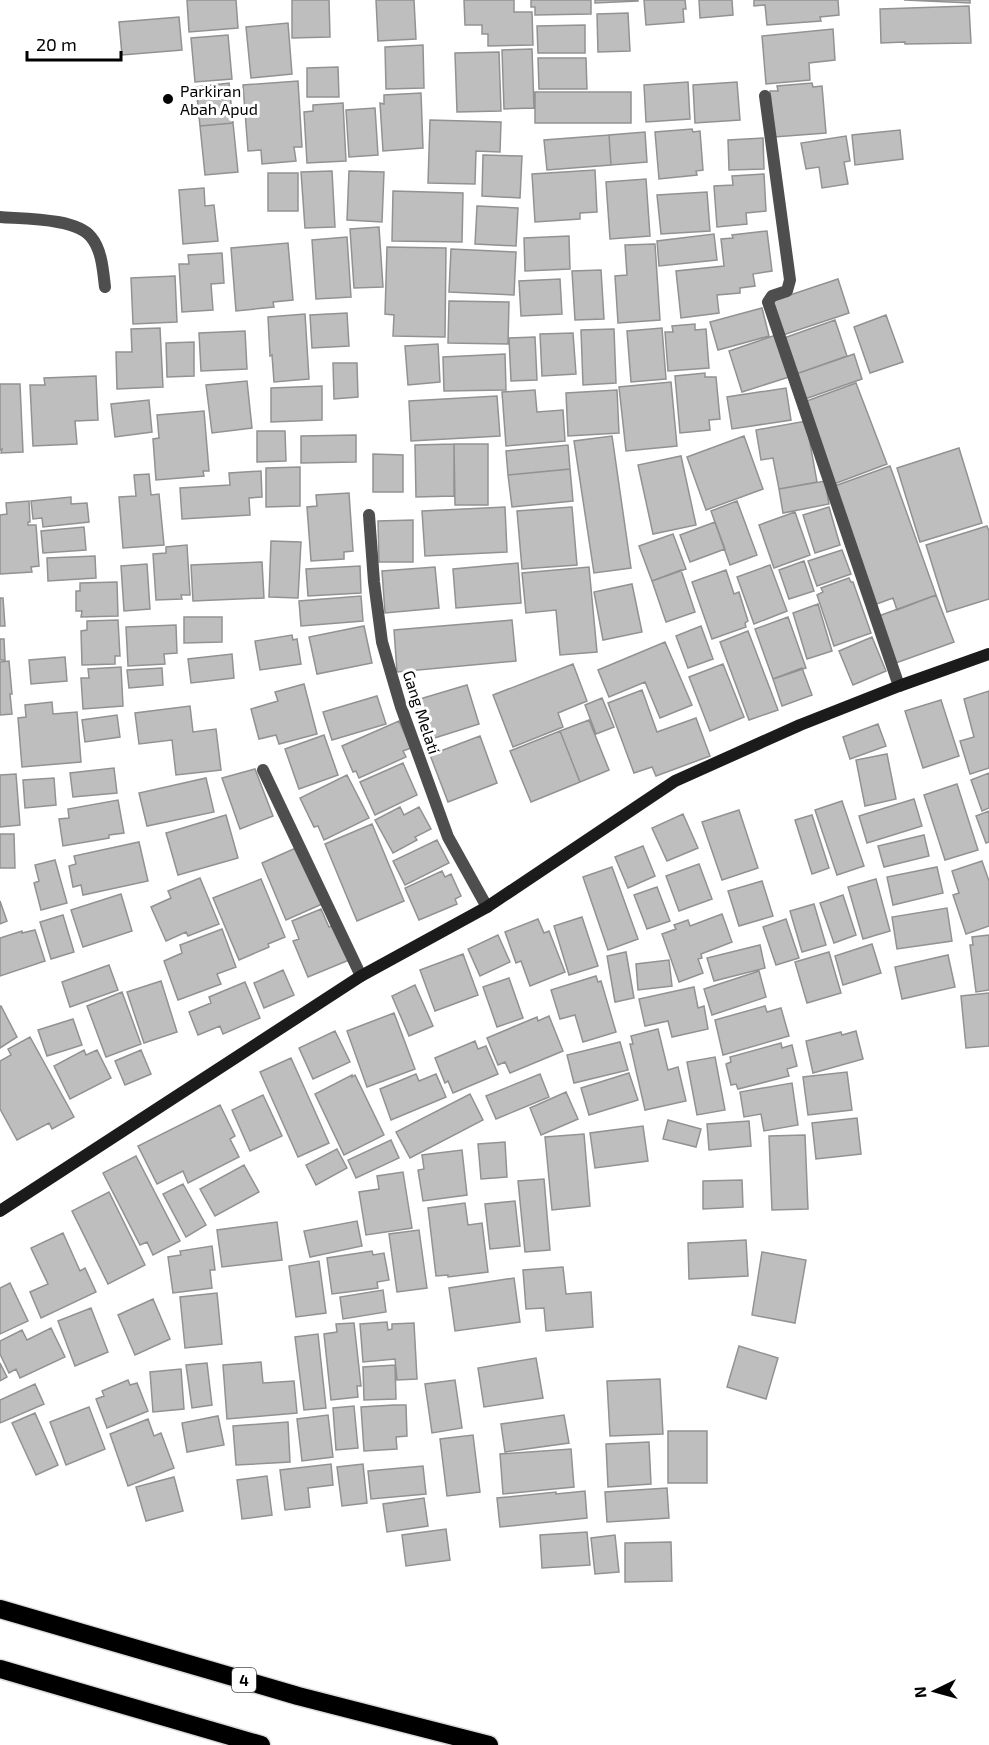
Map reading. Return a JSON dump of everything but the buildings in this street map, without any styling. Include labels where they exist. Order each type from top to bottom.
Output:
[{"type":"highway","name":"4","points":[[0,1609],[298,1696],[489,1745]]},
{"type":"highway","points":[[0,1669],[261,1745]]},
{"type":"street","points":[[765,96],[790,280],[787,291],[772,296],[768,302],[898,686]]},
{"type":"street","points":[[0,217],[65,223],[81,228],[93,238],[101,257],[105,287]]},
{"type":"street","name":"Gang Melati","points":[[369,515],[374,582],[382,642],[401,707],[448,837],[487,907]]},
{"type":"street","points":[[0,1211],[361,976],[487,907],[675,781],[800,725],[898,686],[989,654]]},
{"type":"street","points":[[263,770],[361,976]]},
{"type":"place","name":"Parkiran Abah Apud","points":[[168,99]]}]
